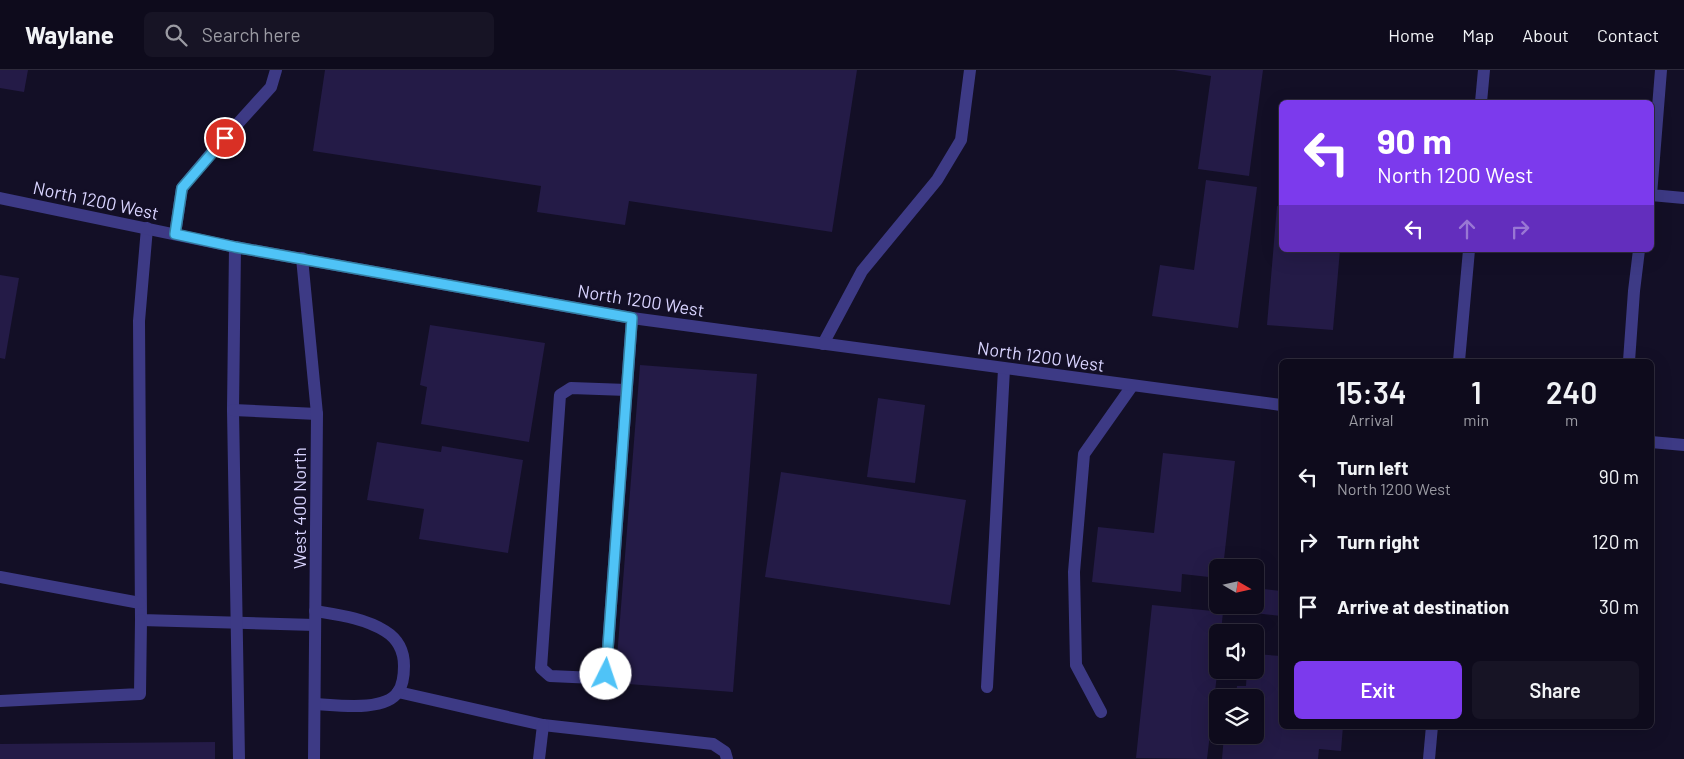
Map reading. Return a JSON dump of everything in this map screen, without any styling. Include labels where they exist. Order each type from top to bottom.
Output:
[{"type":"street","points":[[175,234],[182,188],[271,87],[276,70]]},
{"type":"street","points":[[824,344],[862,271],[937,180],[961,140],[970,70]]},
{"type":"street","points":[[1481,100],[1484,70]]},
{"type":"street","points":[[1654,158],[1661,70]]},
{"type":"street","points":[[1654,195],[1684,198]]},
{"type":"street","name":"North 1200 West","points":[[0,198],[235,247],[632,318],[1279,405]]},
{"type":"street","points":[[0,701],[140,694],[139,321],[147,228]]},
{"type":"street","points":[[235,247],[233,410],[239,759]]},
{"type":"street","points":[[1459,359],[1469,252]]},
{"type":"street","points":[[1629,359],[1639,252]]},
{"type":"street","name":"West 400 North","points":[[302,258],[317,414],[314,759]]},
{"type":"street","points":[[627,390],[571,388],[560,395],[541,668],[550,676],[595,678],[606,674],[627,390],[632,318]]},
{"type":"street","points":[[987,687],[1004,369]]},
{"type":"street","points":[[1101,712],[1076,665],[1074,572],[1084,454],[1132,386]]},
{"type":"street","points":[[233,410],[317,414]]},
{"type":"street","points":[[1654,442],[1684,445]]},
{"type":"street","points":[[0,577],[140,603]]},
{"type":"street","points":[[315,611],[356,618],[384,631],[396,640],[402,651],[404,661],[404,676],[398,692],[382,703],[368,706],[315,704]]},
{"type":"street","points":[[141,620],[315,625]]},
{"type":"street","points":[[398,692],[543,725],[713,744],[724,752],[727,759]]},
{"type":"street","points":[[539,759],[543,725]]},
{"type":"street","points":[[1429,759],[1432,729]]},
{"type":"building","points":[[0,70],[28,70],[24,92],[0,88]]},
{"type":"building","points":[[325,70],[857,70],[832,232],[629,201],[625,225],[537,212],[541,186],[313,151]]},
{"type":"building","points":[[1174,70],[1263,70],[1249,176],[1198,169],[1211,76]]},
{"type":"building","points":[[1206,180],[1257,187],[1238,328],[1152,316],[1160,265],[1194,270]]},
{"type":"building","points":[[1277,206],[1279,206],[1279,252],[1340,252],[1333,330],[1267,325]]},
{"type":"building","points":[[0,275],[19,278],[5,359],[0,358]]},
{"type":"building","points":[[430,325],[545,343],[529,442],[421,424],[427,387],[420,385]]},
{"type":"building","points":[[640,365],[757,374],[733,692],[615,683]]},
{"type":"building","points":[[878,398],[925,405],[915,483],[867,477]]},
{"type":"building","points":[[377,442],[441,452],[442,446],[523,460],[508,553],[419,539],[424,509],[367,500]]},
{"type":"building","points":[[1163,453],[1235,461],[1224,559],[1209,559],[1209,577],[1182,574],[1181,592],[1092,582],[1098,527],[1154,533]]},
{"type":"building","points":[[781,472],[966,500],[950,605],[765,577]]},
{"type":"building","points":[[1264,589],[1279,591],[1279,616],[1263,614]]},
{"type":"building","points":[[1152,605],[1209,611],[1209,614],[1223,614],[1222,624],[1209,624],[1209,679],[1216,679],[1215,689],[1209,689],[1209,742],[1207,759],[1136,758]]},
{"type":"building","points":[[1264,655],[1279,656],[1279,729],[1343,729],[1341,751],[1319,749],[1318,759],[1222,759],[1223,744],[1264,744],[1264,689],[1237,689],[1237,686],[1246,686],[1246,679],[1264,679]]},
{"type":"building","points":[[215,742],[215,759],[0,759],[0,744]]},
{"type":"route","points":[[225,138],[182,188],[175,234],[235,247],[632,318],[606,674]]}]
